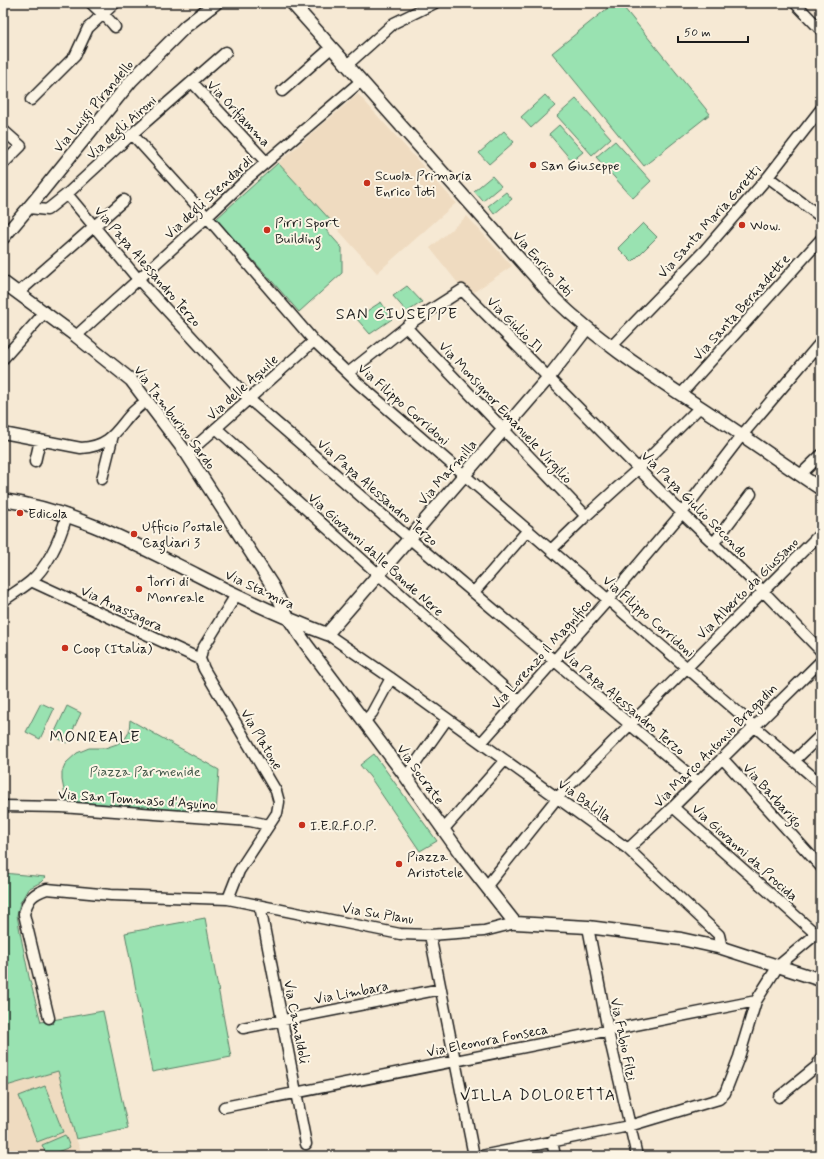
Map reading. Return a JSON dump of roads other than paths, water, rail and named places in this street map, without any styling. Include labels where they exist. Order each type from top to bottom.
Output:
[{"type":"street","points":[[91,3],[101,15],[107,17],[115,27]]},
{"type":"street","points":[[31,100],[75,56],[88,28],[115,3]]},
{"type":"street","name":"Via Luigi Pirandello","points":[[3,238],[131,81],[186,26],[216,3]]},
{"type":"street","name":"Via Enrico Toti","points":[[292,3],[551,294],[587,328],[821,489]]},
{"type":"street","points":[[347,65],[394,23],[435,3]]},
{"type":"street","points":[[795,3],[821,30]]},
{"type":"street","points":[[282,91],[331,48]]},
{"type":"street","name":"Via degli Aironi","points":[[29,208],[47,210],[67,194],[132,134],[226,52]]},
{"type":"street","name":"Via degli Stendardi","points":[[76,336],[266,162],[361,81]]},
{"type":"street","name":"Via Orifiamma","points":[[192,82],[266,162]]},
{"type":"street","name":"Via Santa Maria Goretti","points":[[612,346],[704,251],[768,177],[821,109]]},
{"type":"street","points":[[3,130],[20,146],[3,164]]},
{"type":"street","name":"Via Filippo Corridoni","points":[[132,134],[207,217],[314,341],[348,373],[464,475],[821,784]]},
{"type":"street","points":[[768,177],[821,217]]},
{"type":"street","name":"Via Papa Alessandro Terzo","points":[[67,194],[138,279],[249,399],[409,538],[698,782]]},
{"type":"street","points":[[18,293],[124,200]]},
{"type":"street","name":"Via Santa Bernadette","points":[[681,394],[821,239]]},
{"type":"street","name":"Via Tamburino Sardo","points":[[3,282],[45,312],[131,380],[187,454],[272,585],[289,619]]},
{"type":"street","name":"Via Giulio II","points":[[406,327],[462,290],[549,377]]},
{"type":"street","points":[[3,360],[45,312]]},
{"type":"street","points":[[348,373],[406,327]]},
{"type":"street","name":"Via Monsignor Emanuele Virgilio","points":[[406,327],[586,516]]},
{"type":"street","name":"Via Marmilla","points":[[327,634],[549,377],[587,328]]},
{"type":"street","name":"Via delle Aquile","points":[[187,454],[314,341]]},
{"type":"street","name":"Via Lorenzo il Magnifico","points":[[481,743],[608,600],[682,512],[742,435],[820,347]]},
{"type":"street","name":"Via Papa Giulio Secondo","points":[[549,377],[713,544],[763,591],[821,651]]},
{"type":"street","points":[[3,432],[85,448],[100,445],[109,440],[139,405],[147,400]]},
{"type":"street","points":[[551,550],[586,516],[640,468],[700,407]]},
{"type":"street","name":"Via Giovanni dalle Bande Nere","points":[[216,428],[518,700]]},
{"type":"street","points":[[102,479],[113,435]]},
{"type":"street","points":[[35,462],[40,440]]},
{"type":"street","points":[[800,475],[821,455]]},
{"type":"street","points":[[713,544],[751,494]]},
{"type":"street","name":"Via Stamira","points":[[3,500],[41,507],[66,515],[133,544],[236,595],[327,634]]},
{"type":"street","points":[[3,601],[31,581],[51,556],[62,531],[66,515]]},
{"type":"street","points":[[474,592],[528,530]]},
{"type":"street","name":"Via Alberto da Giussano","points":[[486,887],[557,798],[821,533]]},
{"type":"street","name":"Via Anassagora","points":[[31,581],[200,659]]},
{"type":"street","points":[[259,605],[272,602],[274,593],[272,585]]},
{"type":"street","points":[[200,659],[202,650],[236,595]]},
{"type":"street","name":"Via Socrate","points":[[289,619],[406,777],[443,830],[515,924]]},
{"type":"street","points":[[304,641],[313,628]]},
{"type":"street","name":"Via Balilla","points":[[327,634],[391,678],[628,849],[719,935],[722,948]]},
{"type":"street","name":"Via Platone","points":[[200,659],[204,669],[276,791],[279,802],[277,813],[238,871],[228,899]]},
{"type":"street","name":"Via Marco Antonio Bragadin","points":[[628,849],[821,661]]},
{"type":"street","points":[[364,722],[372,713],[391,678]]},
{"type":"street","points":[[406,777],[447,719]]},
{"type":"street","points":[[794,761],[821,735]]},
{"type":"street","name":"Via Barbarigo","points":[[722,758],[821,867]]},
{"type":"street","points":[[443,830],[505,760]]},
{"type":"street","name":"Via San Tommaso d'Aquino","points":[[3,806],[61,807],[250,821],[269,825]]},
{"type":"street","name":"Via Giovanni da Procida","points":[[673,806],[818,932]]},
{"type":"street","name":"Via Su Planu","points":[[49,1018],[24,914],[31,897],[37,892],[47,890],[111,895],[228,899],[400,934],[430,935],[484,931],[515,924],[588,927],[681,939],[722,948]]},
{"type":"street","name":"Via Camaldoli","points":[[260,906],[306,1144]]},
{"type":"street","name":"Via Fabio Filzi","points":[[588,927],[608,1031],[637,1156]]},
{"type":"street","points":[[481,1156],[629,1126],[719,1099],[725,1093],[739,1057],[756,1001],[778,966],[818,932]]},
{"type":"street","points":[[430,935],[474,1156]]},
{"type":"street","points":[[722,948],[821,980]]},
{"type":"street","name":"Via Limbara","points":[[243,1028],[441,989]]},
{"type":"street","name":"Via Eleonora Fonseca","points":[[224,1107],[756,1001]]},
{"type":"street","points":[[779,1097],[817,1066],[821,1058]]},
{"type":"street","points":[[552,1141],[555,1156]]},
{"type":"place","name":"San Giuseppe","points":[[533,165]]},
{"type":"place","name":"Scuola Primaria Enrico Toti","points":[[367,183]]},
{"type":"place","name":"Wow.","points":[[742,225]]},
{"type":"place","name":"Pirri Sport Building","points":[[267,230]]},
{"type":"place","name":"Edicola","points":[[20,513]]},
{"type":"place","name":"Ufficio Postale Cagliari 3","points":[[134,534]]},
{"type":"place","name":"Torri di Monreale","points":[[139,589]]},
{"type":"place","name":"Coop (Italia)","points":[[65,648]]},
{"type":"place","name":"I.E.R.F.O.P.","points":[[302,825]]},
{"type":"place","name":"Piazza Aristotele","points":[[399,864]]},
{"type":"district","name":"SAN GIUSEPPE","points":[[397,313]]},
{"type":"district","name":"MONREALE","points":[[95,736]]},
{"type":"district","name":"VILLA DOLORETTA","points":[[538,1094]]},
{"type":"park label","name":"Piazza Parmenide","points":[[145,771]]}]
